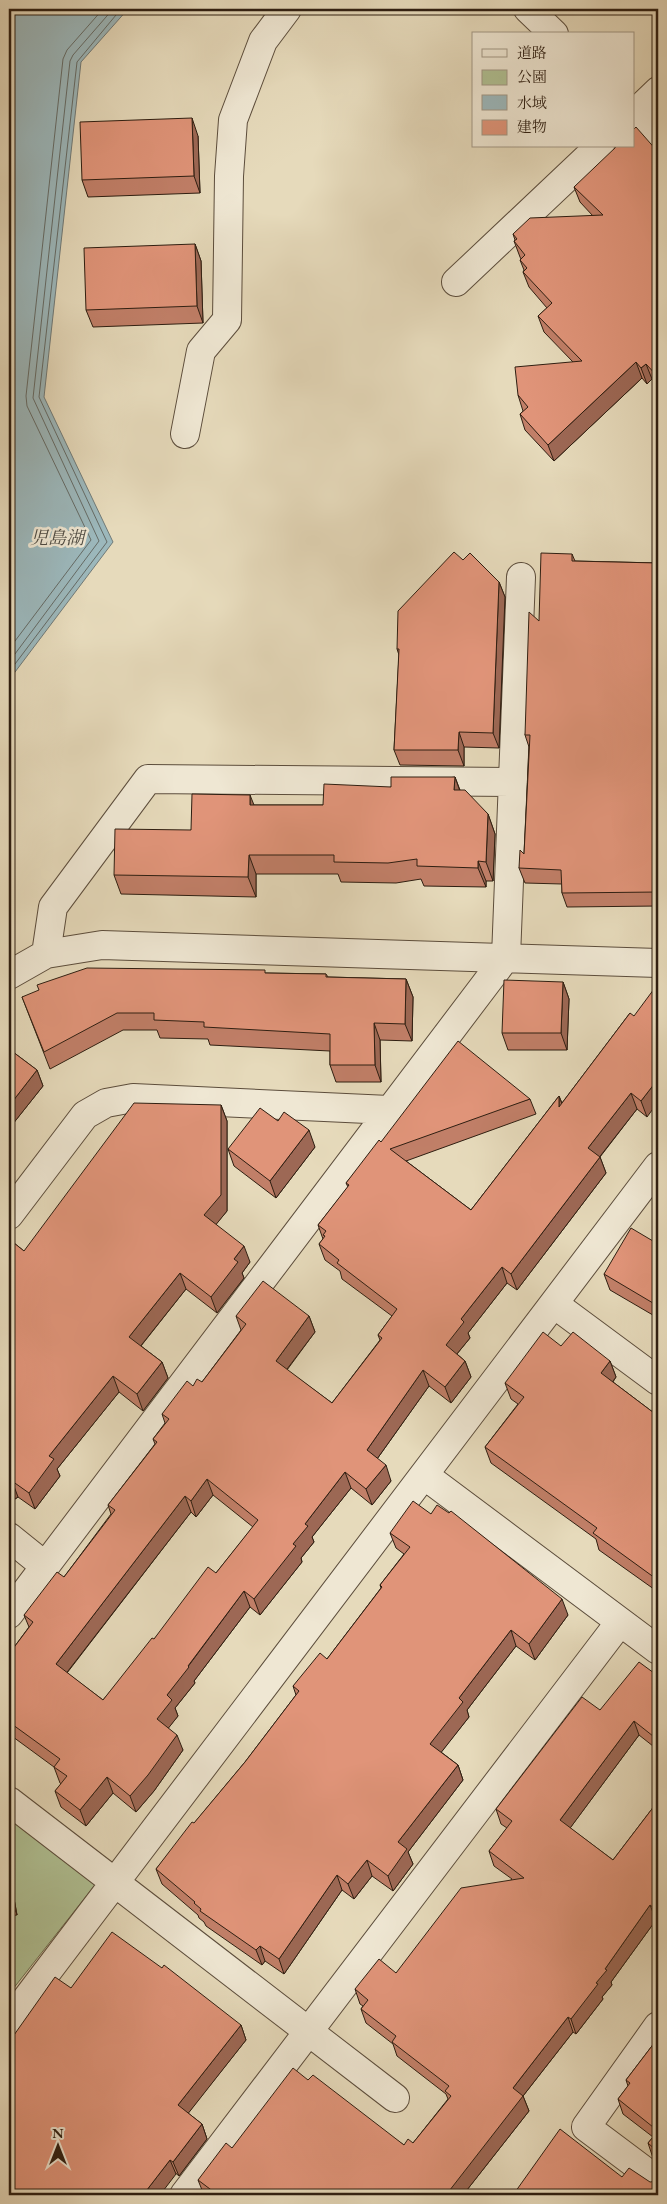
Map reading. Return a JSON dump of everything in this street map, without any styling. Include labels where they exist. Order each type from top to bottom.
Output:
[{"type":"street","points":[[185,434],[201,351],[227,320],[233,120],[263,41],[287,9]]},
{"type":"street","points":[[528,9],[552,32]]},
{"type":"street","points":[[658,91],[634,113],[658,137]]},
{"type":"street","points":[[456,282],[598,148]]},
{"type":"street","points":[[9,1614],[506,958],[521,577]]},
{"type":"street","points":[[46,954],[53,907],[148,779],[513,782]]},
{"type":"street","points":[[9,974],[46,954],[102,945],[658,963]]},
{"type":"street","points":[[9,1215],[85,1115],[106,1103],[133,1098],[389,1110]]},
{"type":"street","points":[[9,2022],[658,1166]]},
{"type":"street","points":[[554,1304],[658,1381]]},
{"type":"street","points":[[424,1475],[658,1650]]},
{"type":"street","points":[[9,1537],[45,1566]]},
{"type":"street","points":[[184,2195],[620,1622]]},
{"type":"street","points":[[9,1801],[394,2098]]},
{"type":"street","points":[[658,2026],[586,2127],[658,2181]]},
{"type":"green space","points":[[9,1817],[95,1885],[9,1994]]},
{"type":"water","name":"児島湖","points":[[9,9],[128,9],[81,62],[44,397],[113,542],[9,680]]},
{"type":"building","points":[[192,118],[194,176],[82,180],[80,122]]},
{"type":"building","points":[[636,127],[658,152],[658,193],[655,196],[658,199],[658,377],[646,364],[641,368],[636,362],[548,445],[520,414],[528,407],[518,395],[515,367],[582,361],[538,316],[552,303],[523,272],[527,268],[520,260],[525,255],[514,241],[517,239],[513,234],[530,218],[603,215],[574,187],[615,148],[634,148],[634,129]]},
{"type":"building","points":[[195,244],[197,306],[86,310],[84,248]]},
{"type":"building","points":[[454,552],[463,560],[470,553],[499,582],[493,733],[459,732],[458,750],[394,750],[399,649],[397,649],[398,611]]},
{"type":"building","points":[[541,553],[572,554],[572,561],[658,563],[658,892],[562,893],[561,870],[519,868],[520,850],[524,854],[530,735],[525,735],[529,612],[539,621]]},
{"type":"building","points":[[391,777],[455,777],[454,790],[465,790],[488,814],[486,862],[478,861],[478,868],[417,866],[417,859],[388,863],[334,862],[334,855],[249,855],[248,877],[114,875],[115,829],[191,830],[192,794],[250,795],[250,805],[323,805],[324,784],[391,787]]},
{"type":"building","points":[[87,968],[265,970],[265,973],[326,974],[326,977],[406,979],[405,1024],[374,1023],[375,1065],[330,1065],[330,1034],[204,1027],[204,1022],[154,1020],[154,1013],[117,1013],[44,1052],[22,997],[39,990],[37,985]]},
{"type":"building","points":[[504,980],[563,982],[561,1033],[502,1033]]},
{"type":"building","points":[[654,989],[658,992],[658,1079],[641,1101],[631,1093],[588,1148],[600,1157],[511,1274],[502,1267],[461,1319],[464,1322],[446,1345],[465,1361],[445,1387],[423,1370],[367,1450],[386,1465],[366,1489],[345,1472],[305,1524],[308,1526],[293,1544],[296,1546],[254,1599],[244,1591],[167,1695],[172,1700],[157,1719],[177,1735],[130,1796],[107,1777],[80,1810],[55,1791],[67,1776],[54,1767],[60,1759],[9,1722],[9,1654],[33,1622],[24,1615],[57,1572],[64,1577],[115,1510],[108,1505],[157,1442],[153,1439],[169,1419],[162,1414],[187,1381],[193,1386],[197,1379],[202,1382],[246,1324],[236,1316],[263,1281],[309,1316],[276,1361],[332,1403],[382,1338],[378,1335],[397,1309],[337,1263],[339,1260],[319,1244],[326,1231],[318,1225],[349,1185],[346,1183],[379,1140],[381,1142],[458,1041],[530,1099],[390,1149],[471,1210],[559,1096],[559,1107],[630,1013],[634,1016]],"holes":[[[207,1479],[258,1520],[216,1573],[208,1567],[154,1639],[152,1638],[103,1700],[56,1664],[185,1496],[191,1501]]]},
{"type":"building","points":[[9,1049],[37,1070],[9,1106]]},
{"type":"building","points":[[134,1103],[221,1105],[221,1195],[204,1215],[244,1246],[234,1259],[238,1262],[211,1297],[180,1273],[129,1337],[162,1362],[137,1394],[113,1376],[49,1456],[54,1459],[29,1493],[12,1481],[9,1483],[9,1239],[24,1251]]},
{"type":"building","points":[[260,1108],[278,1121],[284,1112],[309,1130],[270,1181],[228,1149]]},
{"type":"building","points":[[631,1228],[658,1244],[658,1306],[604,1274]]},
{"type":"building","points":[[543,1332],[561,1346],[573,1332],[610,1361],[601,1373],[658,1416],[658,1573],[655,1578],[593,1533],[597,1528],[485,1447],[524,1397],[505,1383]]},
{"type":"building","points":[[413,1501],[431,1514],[437,1505],[449,1513],[451,1511],[562,1599],[529,1644],[511,1630],[459,1698],[463,1702],[430,1744],[458,1765],[398,1842],[407,1849],[388,1876],[367,1860],[348,1884],[337,1875],[279,1959],[260,1946],[256,1950],[200,1911],[201,1909],[195,1902],[156,1869],[192,1822],[194,1823],[245,1762],[299,1691],[293,1686],[320,1653],[327,1659],[410,1547],[390,1533]]},
{"type":"building","points":[[639,1662],[658,1676],[658,1740],[634,1721],[560,1820],[613,1860],[658,1801],[658,1911],[650,1905],[605,1969],[607,1970],[596,1983],[598,1984],[571,2019],[568,2017],[513,2088],[523,2096],[446,2195],[218,2195],[198,2180],[226,2143],[232,2148],[293,2068],[308,2080],[313,2075],[404,2145],[408,2139],[413,2143],[451,2096],[445,2091],[449,2086],[392,2042],[396,2036],[361,2009],[368,2000],[355,1989],[379,1959],[396,1973],[461,1888],[524,1878],[489,1851],[512,1821],[496,1809],[582,1697],[600,1710]]},
{"type":"building","points":[[112,1932],[162,1968],[164,1965],[241,2025],[178,2105],[202,2124],[173,2162],[170,2160],[143,2195],[9,2195],[9,2031],[14,2035],[55,1977],[71,1988]]},
{"type":"building","points":[[658,2038],[658,2131],[618,2099],[630,2083],[626,2080]]},
{"type":"building","points":[[560,2129],[622,2177],[629,2168],[650,2182],[658,2181],[658,2195],[513,2195]]},
{"type":"building","points":[[658,2131],[658,2152],[648,2143]]}]
